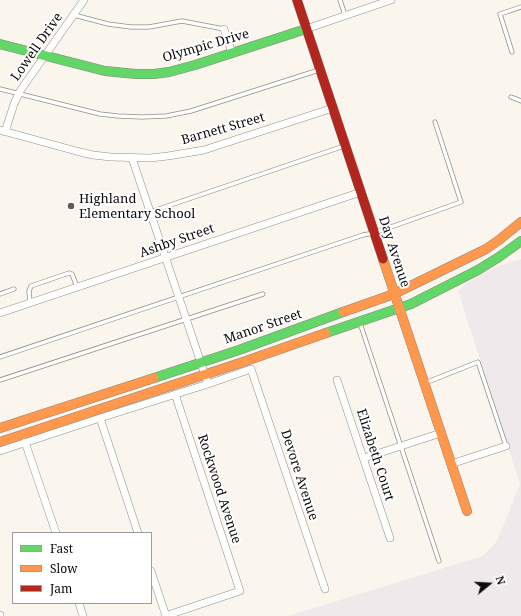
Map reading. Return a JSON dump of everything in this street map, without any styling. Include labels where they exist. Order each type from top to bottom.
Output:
[{"type":"main road","name":"Day Avenue","points":[[297,0],[467,511]]},
{"type":"main road","name":"Olympic Drive","points":[[0,44],[105,71],[154,74],[195,65],[306,28]]},
{"type":"main road","name":"Manor Street","points":[[0,428],[239,350],[394,294],[486,249],[521,222]]},
{"type":"main road","name":"Manor Street","points":[[0,442],[206,379],[411,304],[478,270],[521,241]]},
{"type":"street","name":"Lowell Drive","points":[[2,131],[19,94],[84,0]]},
{"type":"street","name":"Olympic Drive","points":[[306,28],[386,1]]},
{"type":"street","points":[[224,29],[232,53]]},
{"type":"street","name":"Barnett Street","points":[[2,131],[81,152],[111,157],[132,158],[168,156],[204,150],[333,108]]},
{"type":"street","points":[[0,451],[175,394],[206,379],[132,158]]},
{"type":"street","name":"Ashby Street","points":[[0,313],[361,192]]},
{"type":"street","name":"Devore Avenue","points":[[206,379],[251,369],[325,589]]},
{"type":"street","name":"Elizabeth Court","points":[[337,380],[390,538]]},
{"type":"street","name":"Rockwood Avenue","points":[[165,616],[240,591],[175,394]]},
{"type":"street","points":[[100,418],[138,532]]},
{"type":"street","points":[[364,458],[441,433]]},
{"type":"street","points":[[25,442],[56,532]]},
{"type":"street","points":[[451,464],[506,446]]},
{"type":"street","points":[[152,574],[165,616]]},
{"type":"street","points":[[79,604],[83,616]]},
{"type":"lane","points":[[340,0],[345,16]]},
{"type":"lane","points":[[512,52],[500,14],[521,7]]},
{"type":"lane","points":[[74,15],[108,24],[131,27],[149,27],[182,21],[224,29]]},
{"type":"lane","points":[[0,89],[100,114],[142,118],[166,116],[191,111],[320,69]]},
{"type":"lane","points":[[512,97],[521,101]]},
{"type":"lane","points":[[0,357],[461,202],[436,122]]},
{"type":"lane","points":[[150,212],[346,146]]},
{"type":"lane","points":[[506,252],[521,248]]},
{"type":"lane","points":[[30,302],[29,291],[31,286],[69,273],[72,274],[77,287]]},
{"type":"lane","points":[[0,294],[14,289]]},
{"type":"lane","points":[[0,380],[263,294]]},
{"type":"lane","points":[[360,322],[439,560]]},
{"type":"lane","points":[[424,383],[478,362],[506,446]]},
{"type":"shaded area","points":[[521,259],[521,616],[288,616],[483,556],[497,541],[520,484],[458,291],[468,282],[496,267]]},
{"type":"traffic: fast","points":[[0,44],[105,71],[154,74],[169,72],[195,65],[306,29]]},
{"type":"traffic: fast","points":[[326,333],[411,304],[478,270],[521,241]]},
{"type":"traffic: fast","points":[[154,378],[239,350],[343,312]]},
{"type":"traffic: slow","points":[[343,312],[394,294],[486,249],[521,222]]},
{"type":"traffic: slow","points":[[383,259],[467,511]]},
{"type":"traffic: slow","points":[[0,442],[326,333]]},
{"type":"traffic: slow","points":[[0,428],[154,378]]},
{"type":"traffic: jam","points":[[297,0],[383,259]]},
{"type":"place","name":"Highland Elementary School","points":[[71,206]]}]
